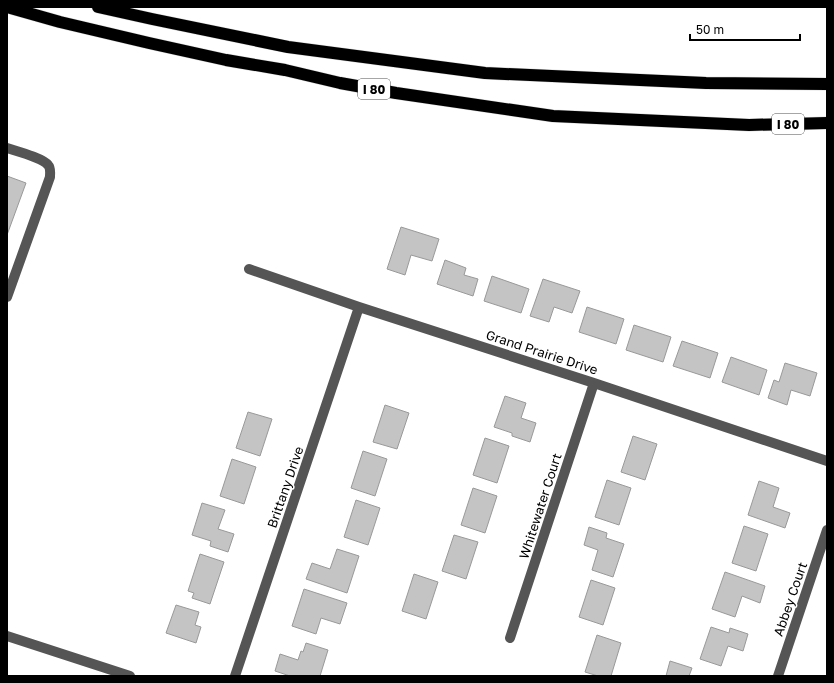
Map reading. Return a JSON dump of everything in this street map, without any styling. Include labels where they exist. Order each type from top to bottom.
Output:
[{"type":"highway","name":"I 80","points":[[7,7],[60,22],[149,43],[226,60],[285,70],[340,83],[396,93],[554,116],[749,125],[827,123]]},
{"type":"highway","name":"I 80","points":[[98,7],[288,47],[485,73],[706,83],[827,84]]},
{"type":"street","points":[[7,148],[41,160],[48,164],[50,170],[50,177],[7,297]]},
{"type":"street","name":"Grand Prairie Drive","points":[[249,269],[359,307],[594,383],[827,461]]},
{"type":"street","name":"Brittany Drive","points":[[235,676],[359,307]]},
{"type":"street","name":"Whitewater Court","points":[[510,638],[594,383]]},
{"type":"street","name":"Abbey Court","points":[[778,676],[827,530]]},
{"type":"street","points":[[7,636],[130,676]]},
{"type":"building","points":[[7,176],[26,183],[7,235]]},
{"type":"building","points":[[401,227],[439,239],[432,261],[411,255],[405,275],[387,269]]},
{"type":"building","points":[[445,260],[466,268],[464,275],[478,279],[473,296],[437,284]]},
{"type":"building","points":[[492,276],[529,289],[521,313],[484,301]]},
{"type":"building","points":[[543,279],[580,291],[572,313],[554,307],[549,322],[530,316]]},
{"type":"building","points":[[587,307],[624,319],[616,344],[579,332]]},
{"type":"building","points":[[634,325],[671,337],[663,362],[626,350]]},
{"type":"building","points":[[682,341],[718,353],[710,378],[673,366]]},
{"type":"building","points":[[731,357],[767,370],[759,395],[722,382]]},
{"type":"building","points":[[785,363],[817,373],[810,396],[791,390],[787,405],[768,398],[774,380],[779,382]]},
{"type":"building","points":[[505,396],[526,403],[521,418],[536,423],[530,442],[512,436],[512,433],[494,427]]},
{"type":"building","points":[[385,405],[409,413],[397,449],[373,442]]},
{"type":"building","points":[[248,412],[272,419],[260,456],[236,448]]},
{"type":"building","points":[[633,436],[657,444],[645,480],[621,472]]},
{"type":"building","points":[[485,438],[509,446],[497,483],[473,475]]},
{"type":"building","points":[[363,451],[387,459],[375,496],[351,488]]},
{"type":"building","points":[[232,459],[256,467],[244,504],[220,496]]},
{"type":"building","points":[[607,480],[631,488],[619,525],[595,517]]},
{"type":"building","points":[[759,481],[779,488],[773,507],[790,513],[785,528],[748,515]]},
{"type":"building","points":[[473,488],[497,496],[485,533],[461,525]]},
{"type":"building","points":[[356,500],[380,508],[368,545],[344,537]]},
{"type":"building","points":[[202,503],[225,510],[218,529],[234,534],[228,552],[210,546],[211,541],[192,535]]},
{"type":"building","points":[[744,526],[768,534],[756,571],[732,563]]},
{"type":"building","points":[[589,527],[607,533],[606,538],[624,544],[613,577],[592,570],[598,550],[584,545]]},
{"type":"building","points":[[454,535],[478,542],[466,579],[442,571]]},
{"type":"building","points":[[337,549],[359,556],[347,593],[306,579],[312,563],[330,569]]},
{"type":"building","points":[[200,554],[224,562],[210,604],[192,598],[194,593],[188,591]]},
{"type":"building","points":[[725,572],[765,586],[760,603],[742,596],[735,617],[712,609]]},
{"type":"building","points":[[414,574],[438,582],[426,619],[402,611]]},
{"type":"building","points":[[591,580],[615,588],[603,625],[579,617]]},
{"type":"building","points":[[304,589],[347,603],[340,624],[321,618],[316,634],[292,626]]},
{"type":"building","points":[[176,605],[199,612],[195,625],[201,627],[196,643],[166,633]]},
{"type":"building","points":[[711,627],[729,633],[730,628],[748,634],[743,651],[728,646],[721,666],[700,659]]},
{"type":"building","points":[[597,635],[621,643],[611,676],[598,676],[585,672]]},
{"type":"building","points":[[306,643],[328,650],[320,676],[290,676],[275,671],[280,654],[298,660]]},
{"type":"building","points":[[670,661],[692,668],[689,676],[666,676]]}]
